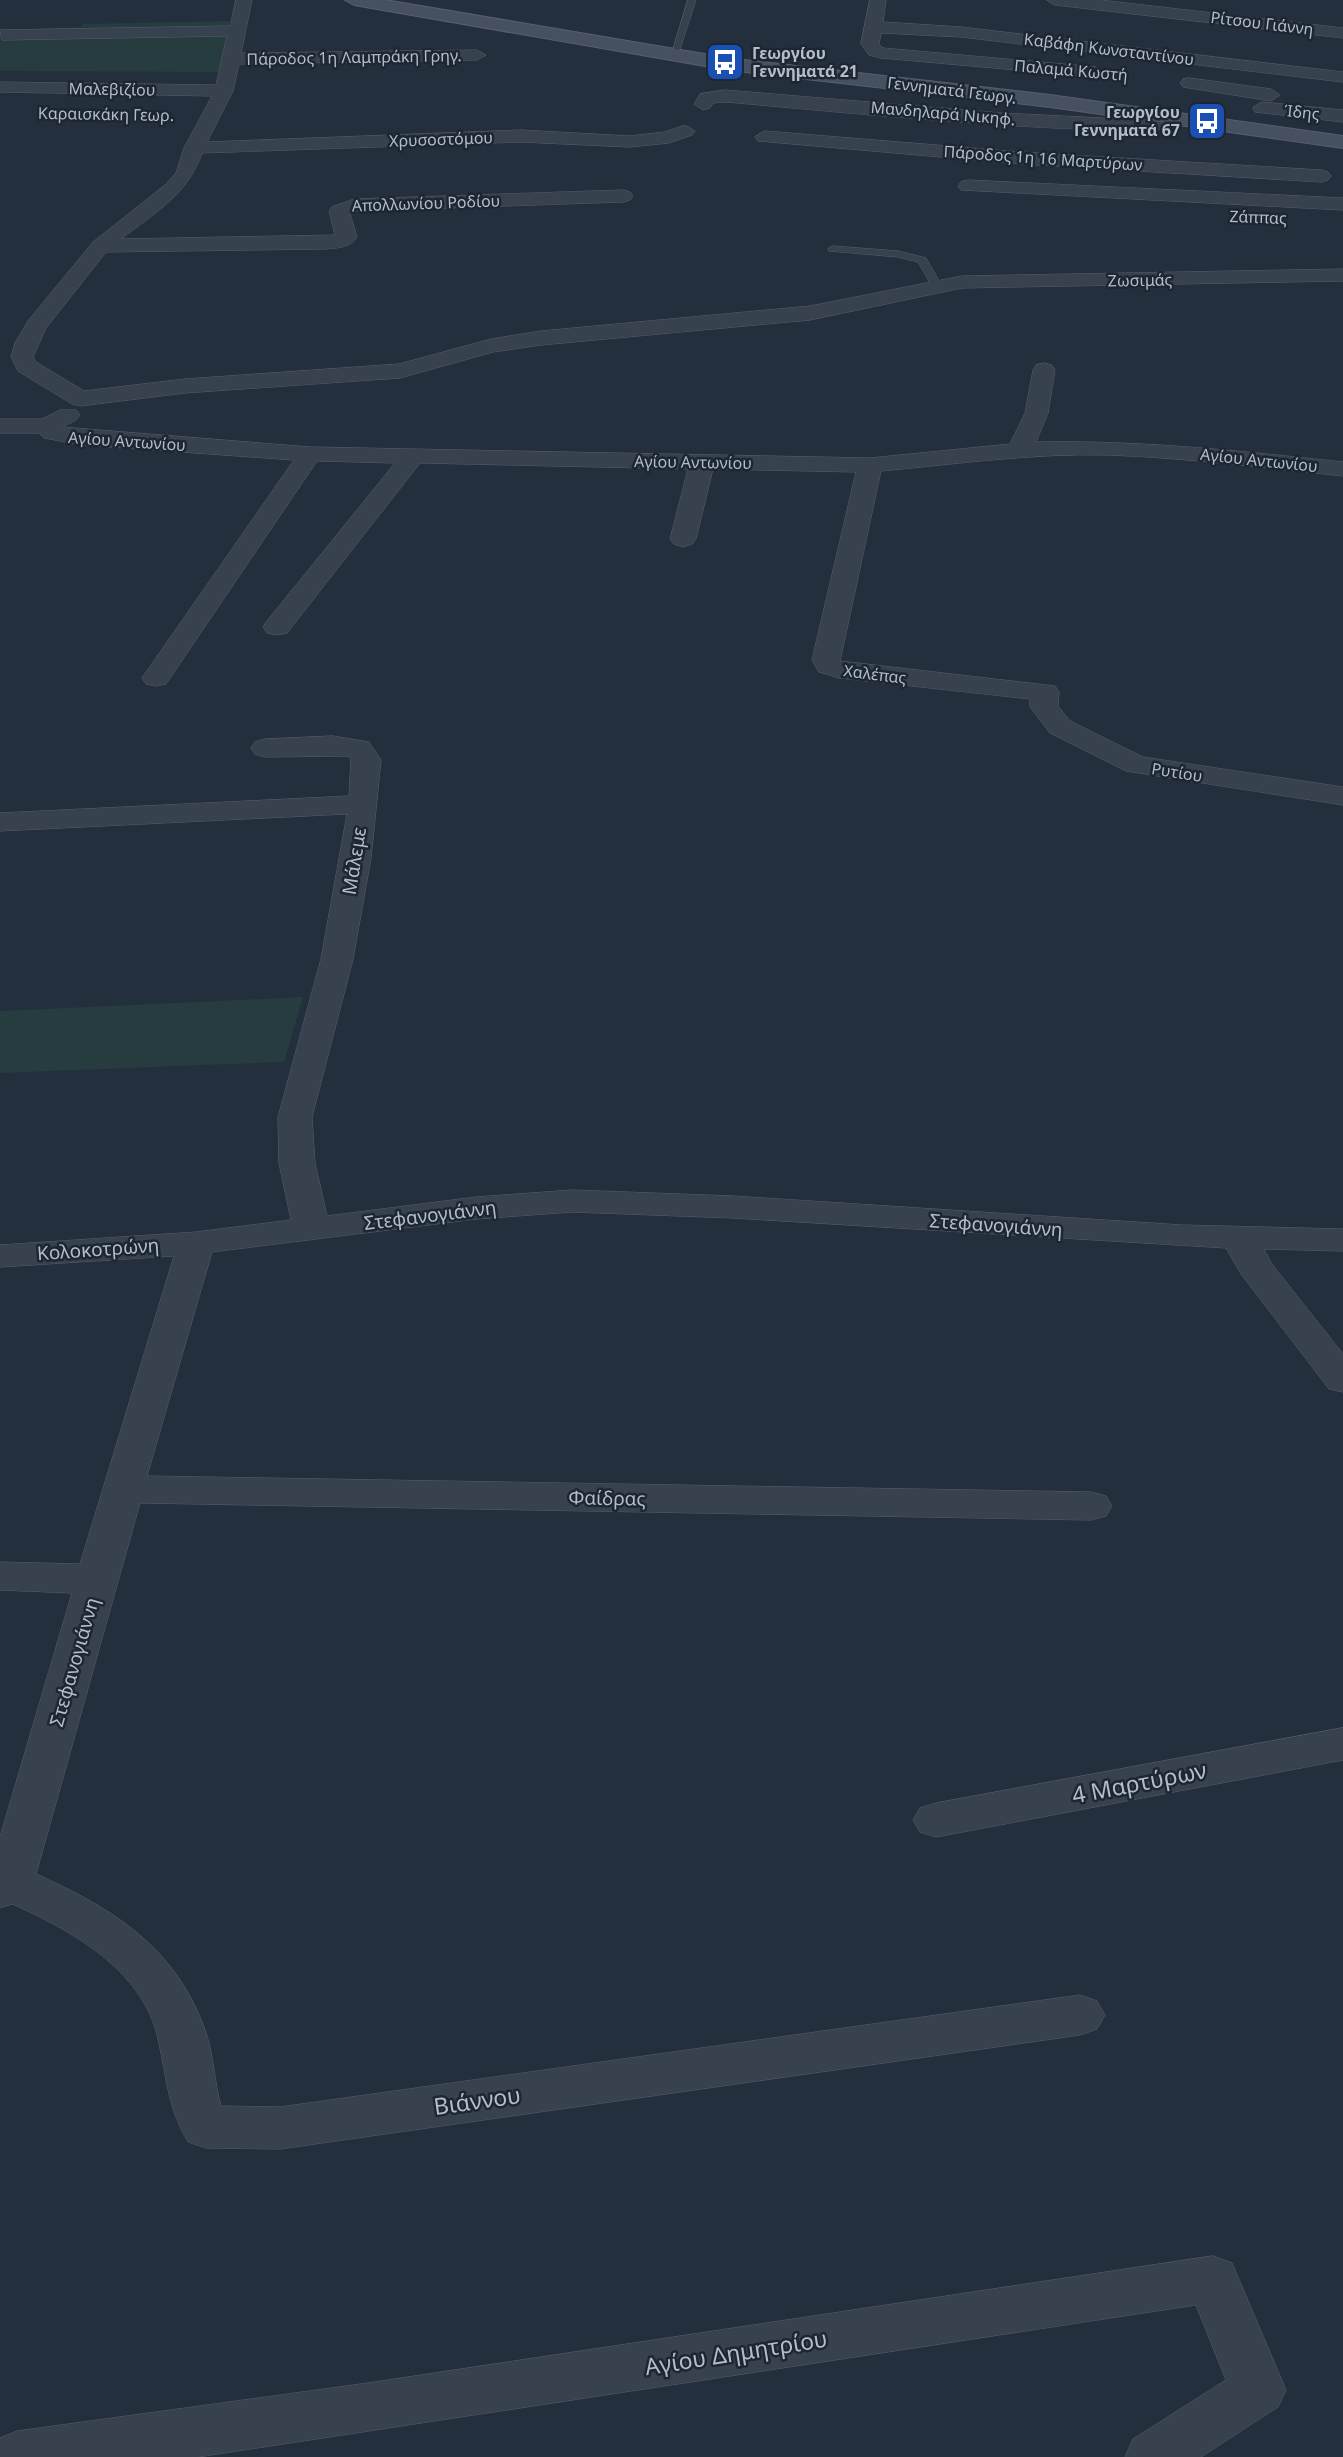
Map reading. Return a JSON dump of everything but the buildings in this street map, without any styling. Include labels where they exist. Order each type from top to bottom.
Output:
[{"type":"street","points":[[0,426],[46,426],[78,407],[80,399],[26,366],[22,355],[26,343],[44,315],[100,246],[179,183],[224,91],[244,0]]},
{"type":"street","name":"Γεννηματά Γεωργ.","points":[[354,0],[775,70],[1050,101],[1343,142]]},
{"type":"street","points":[[875,27],[878,0]]},
{"type":"street","name":"Ρίτσου Γιάννη","points":[[1055,0],[1343,35]]},
{"type":"street","name":"Παλαμά Κωστή","points":[[875,27],[871,48],[889,54],[1117,74]]},
{"type":"street","name":"Καβάφη Κωνσταντίνου","points":[[875,27],[949,31],[1343,77]]},
{"type":"street","points":[[2,35],[237,31]]},
{"type":"street","points":[[1248,130],[1266,101],[1297,71],[1343,35]]},
{"type":"street","name":"Πάροδος 1η Λαμπράκη Γρηγ.","points":[[232,59],[477,55]]},
{"type":"street","points":[[1171,81],[1266,101]]},
{"type":"street","name":"Μαλεβιζίου","points":[[0,87],[224,91]]},
{"type":"street","name":"Μανδηλαρά Νικηφ.","points":[[703,104],[707,97],[725,96],[1001,119],[1143,126],[1186,121]]},
{"type":"street","name":"Ίδης","points":[[1266,101],[1343,116]]},
{"type":"street","name":"Καραισκάκη Γεωρ.","points":[[188,116],[213,116]]},
{"type":"street","name":"Χρυσοστόμου","points":[[194,148],[521,136],[647,140],[670,137],[685,131]]},
{"type":"street","points":[[1289,136],[1292,148],[1331,182],[1343,203]]},
{"type":"street","name":"Πάροδος 1η 16 Μαρτύρων","points":[[765,137],[1331,182]]},
{"type":"street","points":[[968,186],[1343,203]]},
{"type":"street","name":"Απολλωνίου Ροδίου","points":[[100,246],[325,243],[341,241],[347,237],[338,211],[354,205],[623,196]]},
{"type":"street","name":"Ζάππας","points":[[1173,214],[1343,220]]},
{"type":"street","name":"Ζωσιμάς","points":[[80,399],[185,386],[400,371],[491,346],[541,338],[810,313],[937,286],[980,281],[1343,275]]},
{"type":"street","points":[[1018,450],[1028,439],[1034,424],[1044,370]]},
{"type":"street","name":"Αγίου Αντωνίου","points":[[46,426],[52,433],[82,439],[310,454],[870,465],[1018,450],[1077,447],[1158,450],[1343,469]]},
{"type":"street","points":[[156,678],[310,454]]},
{"type":"street","points":[[277,627],[412,457]]},
{"type":"street","points":[[683,539],[702,463]]},
{"type":"street","name":"Χαλέπας","points":[[870,465],[826,660],[828,666],[839,670],[1045,692]]},
{"type":"street","name":"Ρυτίου","points":[[1045,692],[1044,707],[1060,727],[1136,765],[1343,796]]},
{"type":"street","points":[[265,748],[333,745],[359,748],[366,760],[363,804]]},
{"type":"street","name":"Μάλεμε","points":[[0,822],[363,804],[337,959],[295,1117],[297,1163],[312,1230]]},
{"type":"street","name":"Στεφανογιάννη","points":[[5,1886],[196,1243],[477,1208],[572,1201],[733,1207],[1240,1239],[1343,1240]]},
{"type":"street","points":[[1240,1239],[1254,1266],[1343,1380]]},
{"type":"street","name":"Κολοκοτρώνη","points":[[0,1256],[196,1243]]},
{"type":"street","name":"Φαίδρας","points":[[122,1489],[1091,1506]]},
{"type":"street","points":[[0,1576],[97,1579]]},
{"type":"street","name":"4 Μαρτύρων","points":[[936,1820],[1343,1744]]},
{"type":"street","name":"Βιάννου","points":[[5,1886],[80,1914],[128,1947],[161,1991],[183,2035],[195,2111],[206,2127],[280,2128],[1080,2015]]},
{"type":"street","name":"Αγίου Δημητρίου","points":[[17,2457],[368,2408],[1213,2279],[1258,2390],[1153,2457]]},
{"type":"lane","points":[[674,55],[692,0]]},
{"type":"lane","points":[[833,249],[898,254],[922,260],[937,286]]},
{"type":"green space","points":[[231,21],[222,72],[0,71],[0,30],[81,27],[83,24]]},
{"type":"green space","points":[[303,997],[284,1062],[0,1073],[0,1011]]},
{"type":"place","name":"Γεωργίου Γεννηματά 21","points":[[725,62]]},
{"type":"place","name":"Γεωργίου Γεννηματά 67","points":[[1207,121]]}]
